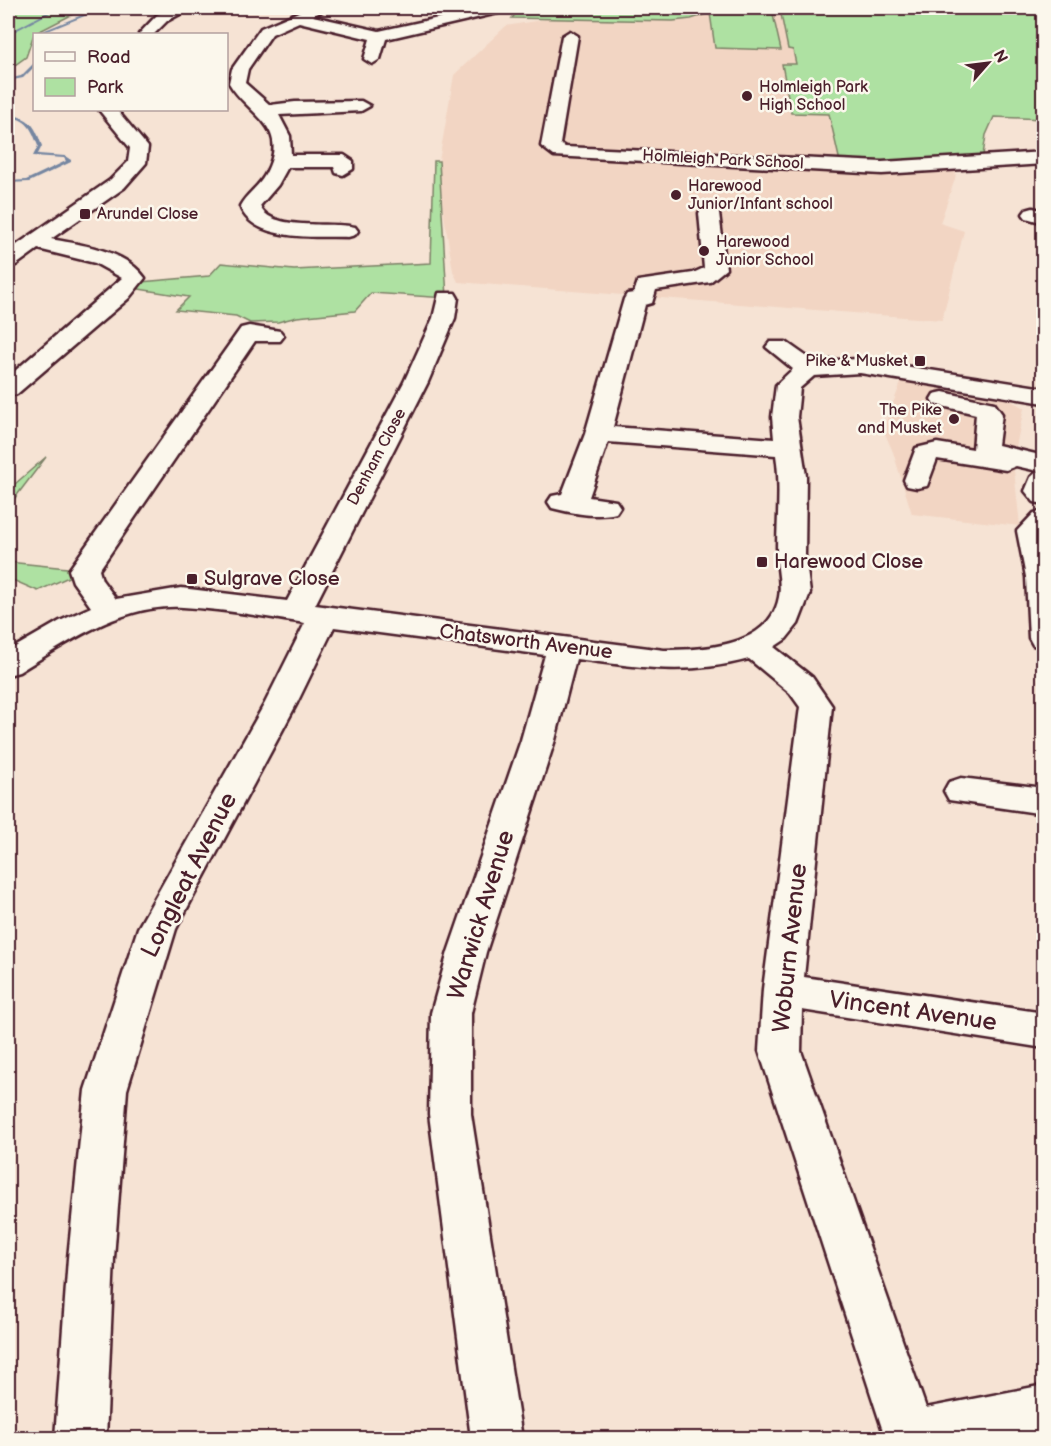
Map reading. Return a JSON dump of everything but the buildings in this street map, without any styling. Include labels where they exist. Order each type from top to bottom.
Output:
[{"type":"street","points":[[147,33],[162,18],[184,8]]},
{"type":"street","points":[[320,8],[266,31],[233,69],[242,92],[267,111],[279,126],[283,142],[281,161],[271,181],[254,196],[250,206],[254,216],[261,222],[298,229],[348,231]]},
{"type":"street","points":[[296,17],[379,36],[499,10]]},
{"type":"street","points":[[372,59],[379,36]]},
{"type":"street","name":"Holmleigh Park School","points":[[570,36],[550,146],[561,152],[744,159],[848,168],[925,167],[995,159]]},
{"type":"street","points":[[267,111],[295,107],[360,106]]},
{"type":"street","points":[[8,261],[117,184],[137,163],[140,147],[109,111]]},
{"type":"street","points":[[1016,152],[994,154],[995,159],[1044,158]]},
{"type":"street","points":[[281,161],[344,161],[343,169]]},
{"type":"street","points":[[606,507],[568,502],[598,434],[621,317],[634,299],[644,298],[646,286],[695,279],[713,273],[715,269],[709,213]]},
{"type":"street","points":[[8,389],[121,293],[134,278],[129,270],[115,263],[34,242]]},
{"type":"street","name":"Denham Close","points":[[311,614],[444,318],[447,298]]},
{"type":"street","points":[[109,610],[88,582],[84,570],[249,333],[272,336]]},
{"type":"street","points":[[778,346],[808,369],[834,366],[883,368],[1044,396]]},
{"type":"street","name":"Chatsworth Avenue","points":[[8,665],[86,618],[145,599],[181,597],[664,660],[694,661],[718,658],[752,645],[779,628],[789,613],[794,597],[790,560],[792,468],[783,413],[788,385],[808,369]]},
{"type":"street","points":[[929,396],[985,408],[989,414],[985,448],[992,453],[1044,464]]},
{"type":"street","points":[[598,434],[787,448]]},
{"type":"street","points":[[917,480],[925,454],[937,451],[1044,469]]},
{"type":"street","points":[[1044,477],[1039,491],[1044,496]]},
{"type":"street","points":[[1044,519],[1030,531],[1042,588],[1044,638]]},
{"type":"street","name":"Longleat Avenue","points":[[80,1438],[91,1258],[106,1090],[135,992],[158,928],[280,703],[311,614]]},
{"type":"street","name":"Woburn Avenue","points":[[752,645],[801,685],[816,706],[783,989],[780,1051],[908,1438]]},
{"type":"street","name":"Warwick Avenue","points":[[496,1438],[450,1114],[451,1014],[467,952],[538,740],[563,647]]},
{"type":"street","points":[[961,791],[1044,801]]},
{"type":"street","name":"Vincent Avenue","points":[[783,989],[832,1000],[1044,1031]]},
{"type":"street","points":[[908,1438],[1044,1410]]},
{"type":"shaded area","points":[[713,8],[1043,8],[1043,119],[994,117],[986,135],[983,155],[951,160],[957,166],[955,179],[940,223],[964,231],[942,320],[458,282],[453,271],[443,209],[439,161],[454,75],[506,26],[547,19],[686,20],[710,13]]},
{"type":"shaded area","points":[[902,380],[1008,399],[1024,408],[1013,461],[1020,526],[912,514],[893,452],[883,429]]},
{"type":"green space","points":[[21,8],[85,8],[33,33],[26,57],[8,70],[8,14]]},
{"type":"green space","points":[[521,8],[1043,8],[1043,119],[994,117],[986,135],[983,155],[928,162],[840,162],[829,114],[791,113],[782,64],[796,64],[793,50],[788,49],[781,14],[773,15],[781,50],[715,48],[710,13],[691,19],[673,21],[512,18]]},
{"type":"green space","points":[[434,161],[439,161],[447,298],[371,293],[355,311],[297,317],[278,322],[250,323],[236,316],[176,310],[189,297],[126,287],[129,283],[209,276],[221,263],[294,270],[431,263]]},
{"type":"green space","points":[[46,457],[8,507],[8,490]]},
{"type":"green space","points":[[8,562],[67,568],[73,575],[38,591],[8,578]]},
{"type":"waterway","points":[[8,34],[57,8]]},
{"type":"waterway","points":[[40,33],[91,12],[90,8]]},
{"type":"waterway","points":[[8,80],[22,77],[33,66]]},
{"type":"waterway","points":[[8,115],[22,118],[33,128],[40,146],[35,155],[65,157],[69,161],[27,181],[8,182]]},
{"type":"place","name":"Holmleigh Park High School","points":[[747,96]]},
{"type":"place","name":"Harewood Junior/Infant school","points":[[676,195]]},
{"type":"place","name":"Arundel Close","points":[[85,214]]},
{"type":"place","name":"Harewood Junior School","points":[[704,251]]},
{"type":"place","name":"Pike & Musket","points":[[920,361]]},
{"type":"place","name":"The Pike and Musket","points":[[954,419]]},
{"type":"place","name":"Harewood Close","points":[[762,562]]},
{"type":"place","name":"Sulgrave Close","points":[[192,579]]}]
